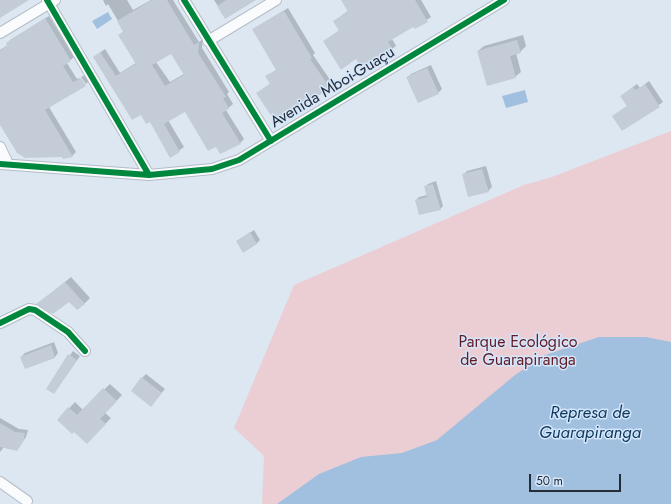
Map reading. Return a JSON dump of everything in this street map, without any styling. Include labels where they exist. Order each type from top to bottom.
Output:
[{"type":"street","points":[[184,0],[270,141]]},
{"type":"street","points":[[208,41],[276,0]]},
{"type":"street","points":[[0,33],[51,1],[149,175]]},
{"type":"street","name":"Avenida Mboi-Guaçu","points":[[4,164],[149,175],[219,167],[239,160],[499,1]]},
{"type":"street","points":[[0,147],[4,164]]},
{"type":"street","points":[[0,323],[29,309],[35,310],[68,332],[85,351]]},
{"type":"street","points":[[0,482],[27,501]]},
{"type":"green space","name":"Parque Ecológico de Guarapiranga","points":[[671,131],[671,504],[262,504],[264,456],[234,428],[294,285],[524,185],[552,177]]},
{"type":"water","points":[[108,12],[112,19],[97,29],[92,21]]},
{"type":"water","points":[[525,90],[528,102],[506,108],[502,96]]},
{"type":"water","name":"Represa de Guarapiranga","points":[[599,337],[646,337],[671,342],[671,504],[277,504],[319,474],[361,457],[402,453],[437,440],[515,375],[545,355]]},
{"type":"building","points":[[0,0],[29,0],[0,18]]},
{"type":"building","points":[[152,0],[167,0],[194,45],[199,42],[198,53],[226,97],[223,98],[229,109],[222,113],[241,144],[220,154],[216,147],[208,151],[185,112],[164,124],[180,152],[170,158],[150,122],[146,124],[141,115],[132,120],[93,57],[100,52],[116,76],[136,64],[118,35],[123,32],[117,21]],"holes":[[[171,54],[184,75],[165,86],[152,65]]]},
{"type":"building","points":[[226,0],[256,0],[225,19],[217,6]]},
{"type":"building","points":[[341,0],[415,0],[428,22],[415,29],[413,27],[388,42],[393,50],[378,60],[361,68],[356,59],[341,70],[323,41],[339,31],[333,21],[348,12]]},
{"type":"building","points":[[284,11],[312,58],[310,59],[330,88],[280,121],[277,118],[274,120],[256,93],[270,84],[265,76],[276,70],[252,29]]},
{"type":"building","points":[[45,18],[71,61],[63,66],[73,82],[81,78],[86,86],[45,110],[73,157],[63,159],[62,157],[25,158],[17,153],[0,125],[0,51],[7,46],[6,43]]},
{"type":"building","points":[[517,40],[521,53],[510,56],[516,78],[487,86],[477,51]]},
{"type":"building","points":[[427,68],[439,94],[418,103],[406,77]]},
{"type":"building","points":[[645,84],[660,107],[622,131],[612,116],[627,106],[620,96],[633,87],[636,90]]},
{"type":"building","points":[[482,169],[489,192],[468,197],[462,174]]},
{"type":"building","points":[[433,184],[441,210],[419,215],[415,200],[427,197],[424,186]]},
{"type":"building","points":[[250,232],[257,244],[243,253],[236,241]]},
{"type":"building","points":[[65,282],[85,304],[77,310],[69,302],[53,314],[36,304]]},
{"type":"building","points":[[51,345],[55,358],[25,369],[20,357]]},
{"type":"building","points":[[68,354],[77,360],[54,394],[46,389]]},
{"type":"building","points":[[141,377],[162,393],[151,407],[131,391]]},
{"type":"building","points":[[103,388],[117,401],[100,419],[106,424],[87,444],[74,432],[72,434],[57,420],[68,407],[77,415]]},
{"type":"building","points":[[0,423],[15,432],[25,433],[23,442],[17,451],[0,447]]},
{"type":"cycle path","points":[[47,0],[149,175]]},
{"type":"cycle path","points":[[184,0],[271,141]]},
{"type":"cycle path","points":[[0,164],[149,175],[212,169],[239,160],[504,0]]},
{"type":"cycle path","points":[[0,323],[29,309],[35,310],[68,332],[85,351]]}]
